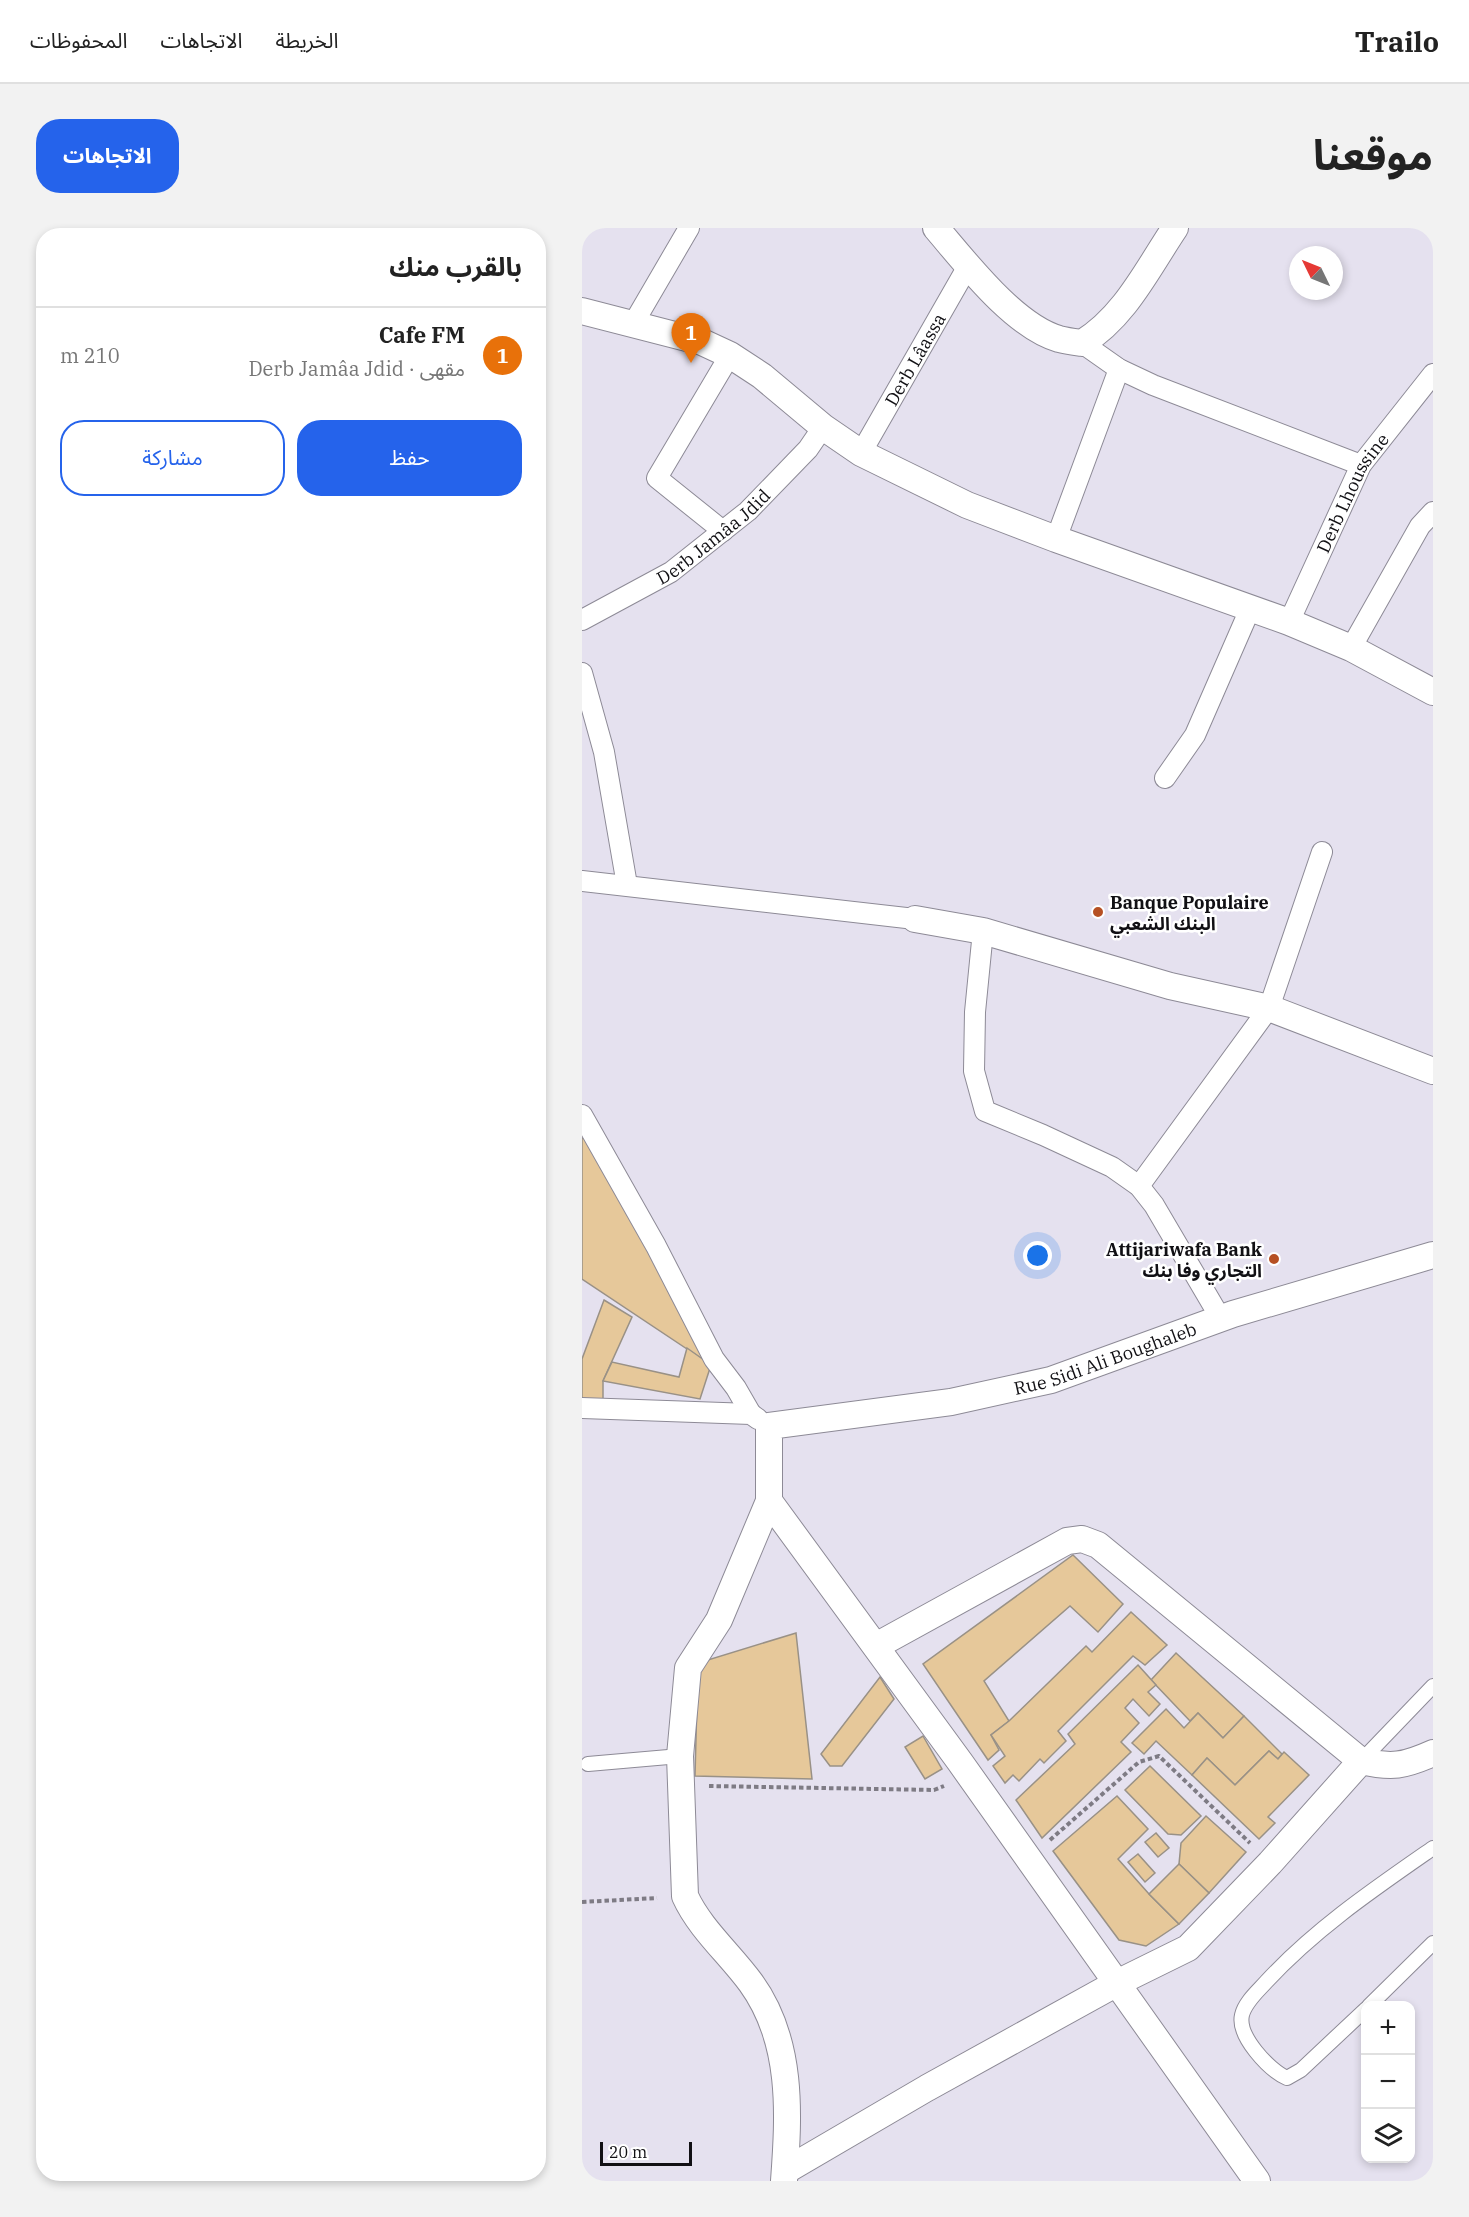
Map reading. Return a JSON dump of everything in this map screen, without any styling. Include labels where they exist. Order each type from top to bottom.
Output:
[{"type":"street","points":[[633,324],[689,228]]},
{"type":"street","points":[[936,228],[968,266],[1014,313],[1036,328],[1058,339],[1082,343],[1119,369],[1153,385],[1361,465]]},
{"type":"street","points":[[1082,343],[1106,326],[1125,303],[1175,228]]},
{"type":"street","name":"Derb Lâassa","points":[[861,453],[968,266]]},
{"type":"street","points":[[582,310],[702,342],[729,355],[762,376],[823,427],[861,453],[967,505],[1289,622],[1351,648],[1433,692]]},
{"type":"street","points":[[723,531],[657,478],[729,355]]},
{"type":"street","points":[[1056,539],[1119,369]]},
{"type":"street","name":"Derb Lhoussine","points":[[1289,622],[1361,465],[1433,374]]},
{"type":"street","name":"Derb Jamâa Jdid","points":[[582,620],[671,572],[748,511],[808,448],[823,427]]},
{"type":"street","points":[[1351,648],[1420,526],[1433,512]]},
{"type":"street","points":[[1165,778],[1195,735],[1250,609]]},
{"type":"street","points":[[582,673],[604,752],[627,885]]},
{"type":"street","points":[[1139,1186],[1269,1008],[1322,852]]},
{"type":"street","points":[[582,881],[915,919],[983,931],[1170,986],[1269,1008],[1433,1071]]},
{"type":"street","points":[[983,931],[975,1012],[974,1071],[985,1111],[1112,1167],[1139,1186],[1154,1205],[1221,1319]]},
{"type":"street","points":[[582,1116],[656,1246],[714,1359],[760,1420],[769,1501],[719,1620],[688,1668],[680,1756],[685,1896],[696,1914],[752,1983],[769,2011],[779,2040],[787,2086],[785,2176]]},
{"type":"street","name":"Rue Sidi Ali Boughaleb","points":[[760,1420],[951,1402],[1051,1380],[1221,1319],[1433,1255]]},
{"type":"street","points":[[582,1408],[760,1420]]},
{"type":"street","points":[[769,1501],[970,1775],[1257,2181]]},
{"type":"street","points":[[876,1646],[1067,1541],[1082,1539],[1098,1545],[1361,1761],[1384,1766],[1410,1763],[1433,1753]]},
{"type":"street","points":[[785,2176],[927,2088],[1117,1983],[1188,1948],[1270,1863],[1361,1761]]},
{"type":"lane","points":[[1361,1761],[1433,1686]]},
{"type":"lane","points":[[588,1764],[680,1756]]},
{"type":"lane","points":[[1361,2013],[1301,2070],[1287,2078],[1279,2075],[1254,2050],[1241,2023],[1242,2013],[1253,1996],[1286,1961],[1348,1907],[1433,1848]]},
{"type":"lane","points":[[1373,2001],[1433,1943]]},
{"type":"path","points":[[1029,1859],[1139,1762],[1159,1756],[1270,1863]]},
{"type":"path","points":[[682,1785],[934,1790],[970,1775]]},
{"type":"path","points":[[582,1902],[685,1896]]},
{"type":"building","points":[[586,1135],[711,1365],[582,1279],[582,1139]]},
{"type":"building","points":[[604,1300],[632,1317],[603,1381],[603,1403],[582,1402],[582,1359]]},
{"type":"building","points":[[687,1348],[711,1365],[700,1399],[603,1381],[612,1362],[679,1377]]},
{"type":"building","points":[[1073,1555],[1123,1604],[1098,1632],[1070,1606],[984,1681],[1009,1721],[991,1735],[999,1750],[988,1760],[923,1664]]},
{"type":"building","points":[[1131,1612],[1167,1645],[1145,1665],[1133,1656],[1058,1731],[1066,1741],[1044,1763],[1040,1759],[1019,1781],[1013,1775],[1005,1783],[993,1766],[1005,1756],[991,1735],[1009,1721],[1086,1646],[1092,1652]]},
{"type":"building","points":[[796,1633],[812,1779],[695,1776],[698,1663]]},
{"type":"building","points":[[1176,1653],[1244,1716],[1223,1738],[1198,1713],[1190,1721],[1151,1680]]},
{"type":"building","points":[[1138,1665],[1156,1685],[1148,1692],[1160,1704],[1149,1716],[1133,1699],[1125,1708],[1139,1723],[1121,1742],[1131,1752],[1042,1838],[1016,1800],[1075,1744],[1068,1734]]},
{"type":"building","points":[[880,1677],[894,1699],[842,1766],[830,1766],[821,1754]]},
{"type":"building","points":[[1166,1709],[1184,1728],[1198,1713],[1223,1738],[1244,1716],[1282,1754],[1278,1759],[1269,1751],[1235,1785],[1207,1758],[1192,1775],[1156,1741],[1144,1754],[1132,1743]]},
{"type":"building","points":[[923,1736],[942,1769],[925,1779],[905,1747]]},
{"type":"building","points":[[1269,1751],[1278,1759],[1284,1752],[1309,1775],[1268,1817],[1275,1823],[1259,1839],[1192,1775],[1207,1758],[1235,1785]]},
{"type":"building","points":[[1150,1766],[1201,1816],[1181,1835],[1168,1834],[1125,1790]]},
{"type":"building","points":[[1117,1796],[1148,1829],[1118,1859],[1179,1924],[1146,1946],[1119,1940],[1053,1851]]},
{"type":"building","points":[[1206,1816],[1246,1852],[1209,1893],[1179,1864],[1181,1843]]},
{"type":"building","points":[[1156,1833],[1169,1848],[1158,1857],[1145,1842]]},
{"type":"building","points":[[1138,1854],[1155,1873],[1145,1882],[1128,1862]]},
{"type":"building","points":[[1179,1864],[1209,1893],[1179,1924],[1149,1894]]},
{"type":"place","name":"Cafe FM","points":[[691,363]]},
{"type":"place","name":"Banque Populaire البنك الشعبي","points":[[1098,912]]},
{"type":"place","name":"Attijariwafa Bank التجاري وفا بنك","points":[[1274,1259]]}]
